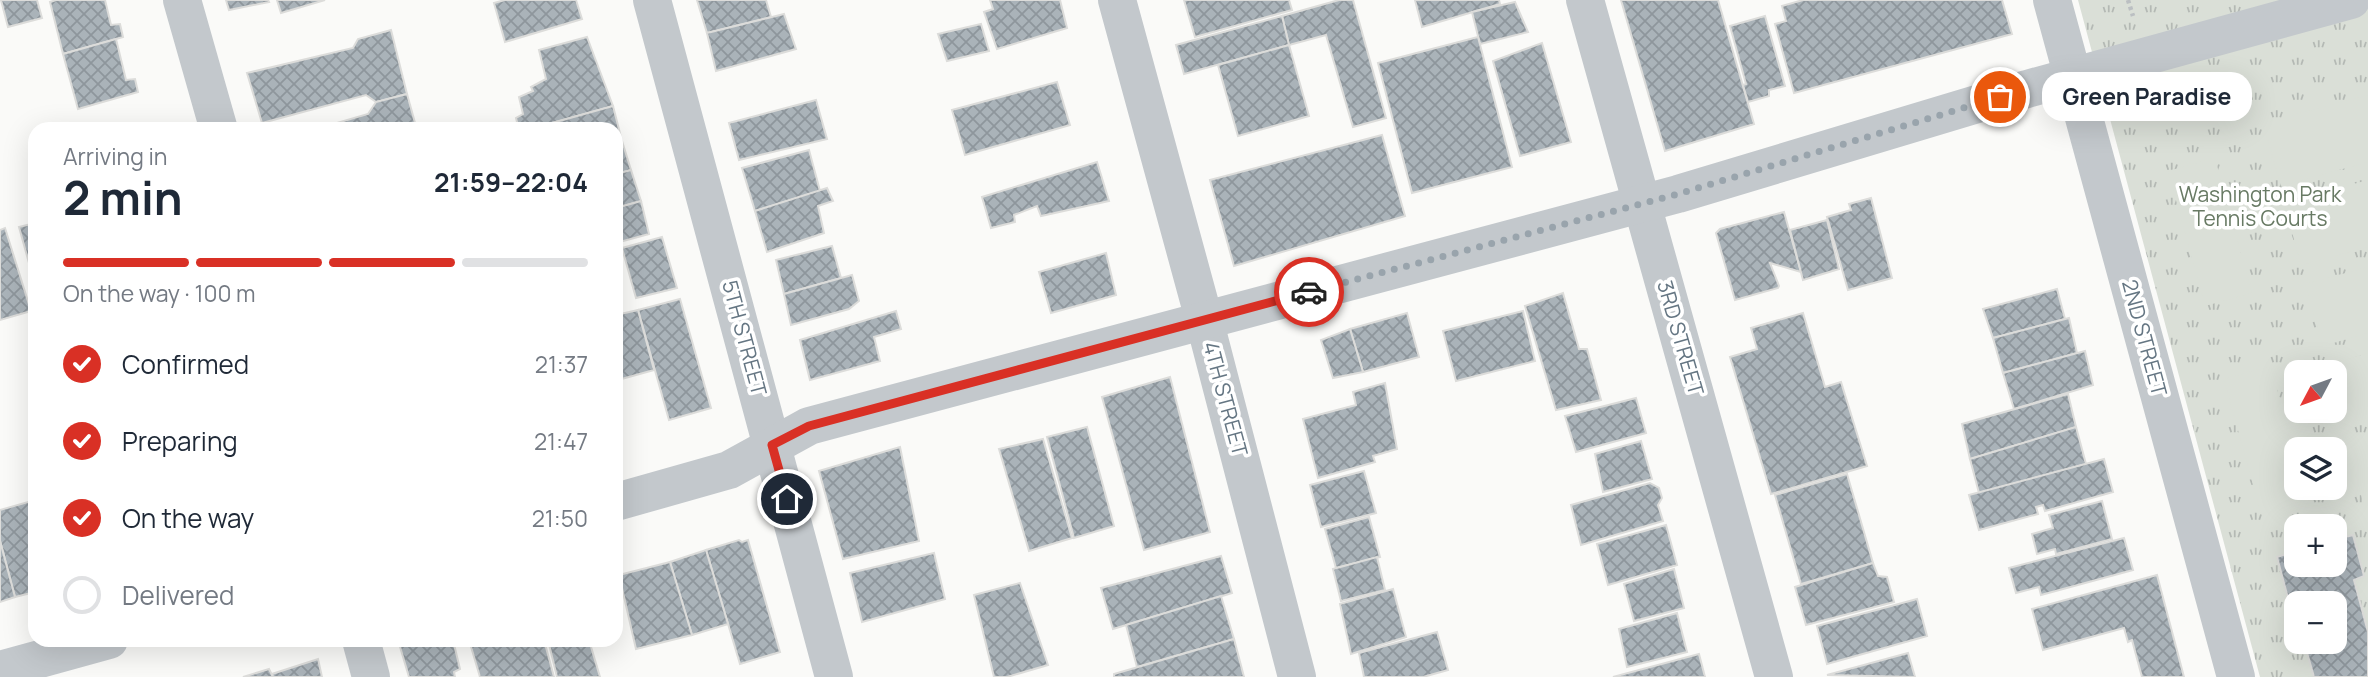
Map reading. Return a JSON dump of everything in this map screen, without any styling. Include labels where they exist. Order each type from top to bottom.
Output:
[{"type":"street","points":[[182,0],[217,122]]},
{"type":"street","name":"5TH STREET","points":[[652,0],[834,677]]},
{"type":"street","name":"4TH STREET","points":[[1117,0],[1204,319],[1297,677]]},
{"type":"street","name":"3RD STREET","points":[[1585,0],[1774,677]]},
{"type":"street","name":"2ND STREET","points":[[2052,0],[2236,677]]},
{"type":"street","points":[[623,500],[729,470],[809,426],[1678,194],[2073,77],[2351,0]]},
{"type":"street","points":[[0,670],[84,647]]},
{"type":"street","points":[[363,647],[370,677]]},
{"type":"path","points":[[2129,0],[2133,16]]},
{"type":"green space","name":"Washington Park Tennis Courts","points":[[2078,0],[2368,0],[2368,677],[2260,677]]},
{"type":"green space","points":[[2368,95],[2368,162],[2281,186],[2263,123]]},
{"type":"green space","points":[[2215,158],[2252,293],[2205,306],[2168,171]]},
{"type":"green space","points":[[2368,180],[2368,247],[2301,265],[2284,203]]},
{"type":"green space","points":[[2368,267],[2368,333],[2323,346],[2305,284]]},
{"type":"green space","points":[[2368,353],[2368,420],[2345,427],[2347,360],[2344,360]]},
{"type":"green space","points":[[2271,366],[2284,424],[2286,424],[2290,437],[2284,437],[2284,500],[2307,501],[2261,514],[2224,379]]},
{"type":"green space","points":[[2368,438],[2368,505],[2364,506],[2347,444]]},
{"type":"building","points":[[1,0],[37,0],[42,18],[8,27]]},
{"type":"building","points":[[105,0],[111,25],[120,24],[123,37],[63,54],[50,2]]},
{"type":"building","points":[[226,0],[268,0],[269,2],[229,10]]},
{"type":"building","points":[[277,0],[325,0],[281,13]]},
{"type":"building","points":[[505,0],[576,0],[582,19],[505,42],[494,3]]},
{"type":"building","points":[[697,0],[766,0],[771,17],[707,33]]},
{"type":"building","points":[[990,0],[1060,0],[1067,28],[997,49],[984,12],[993,9]]},
{"type":"building","points":[[1184,0],[1289,0],[1292,10],[1195,37]]},
{"type":"building","points":[[1339,0],[1353,0],[1386,118],[1353,127],[1326,35],[1289,45],[1282,16]]},
{"type":"building","points":[[1415,0],[1499,0],[1500,4],[1422,27]]},
{"type":"building","points":[[1621,0],[1718,0],[1754,124],[1665,151]]},
{"type":"building","points":[[1803,0],[2002,0],[2012,34],[1794,93],[1775,24],[1786,21],[1782,6]]},
{"type":"building","points":[[1515,2],[1528,32],[1480,44],[1472,12]]},
{"type":"building","points":[[784,14],[796,49],[716,71],[707,33]]},
{"type":"building","points":[[1282,16],[1289,45],[1184,74],[1176,45]]},
{"type":"building","points":[[1765,16],[1785,86],[1769,90],[1769,96],[1748,102],[1743,85],[1746,84],[1730,26]]},
{"type":"building","points":[[981,24],[989,51],[947,61],[938,34]]},
{"type":"building","points":[[391,30],[407,94],[376,102],[366,95],[262,122],[247,73],[353,48],[358,39]]},
{"type":"building","points":[[587,37],[613,106],[556,122],[517,122],[516,118],[523,114],[519,97],[533,91],[531,87],[546,79],[539,50]]},
{"type":"building","points":[[1478,37],[1512,167],[1412,193],[1378,63]]},
{"type":"building","points":[[116,39],[126,80],[135,79],[138,92],[78,109],[63,54]]},
{"type":"building","points":[[1542,43],[1571,142],[1520,156],[1493,61]]},
{"type":"building","points":[[1289,45],[1309,116],[1238,136],[1218,65]]},
{"type":"building","points":[[1057,82],[1070,125],[965,155],[952,110]]},
{"type":"building","points":[[407,94],[415,122],[340,122],[368,114],[376,102]]},
{"type":"building","points":[[816,100],[827,139],[739,160],[729,123]]},
{"type":"building","points":[[613,106],[617,122],[556,122]]},
{"type":"building","points":[[1382,135],[1405,216],[1234,266],[1210,180]]},
{"type":"building","points":[[623,144],[631,170],[623,172]]},
{"type":"building","points":[[809,150],[820,191],[755,211],[742,168]]},
{"type":"building","points":[[1097,162],[1109,201],[1041,216],[1037,206],[1014,215],[1015,222],[991,228],[982,197]]},
{"type":"building","points":[[631,170],[641,201],[623,206],[623,172]]},
{"type":"building","points":[[827,188],[833,201],[818,206],[824,233],[767,252],[755,211]]},
{"type":"building","points":[[1871,198],[1892,278],[1848,290],[1827,217],[1851,210],[1849,204]]},
{"type":"building","points":[[641,201],[649,234],[623,241],[623,206]]},
{"type":"building","points":[[1784,212],[1801,272],[1770,263],[1778,288],[1735,300],[1716,233],[1720,229]]},
{"type":"building","points":[[1827,220],[1839,269],[1803,280],[1790,230]]},
{"type":"building","points":[[28,225],[28,259],[19,227]]},
{"type":"building","points":[[5,228],[28,301],[28,312],[0,320],[0,230]]},
{"type":"building","points":[[662,237],[677,288],[636,298],[623,248]]},
{"type":"building","points":[[832,246],[841,278],[784,294],[776,260]]},
{"type":"building","points":[[1106,253],[1116,295],[1051,313],[1039,272]]},
{"type":"building","points":[[852,275],[859,301],[849,309],[791,325],[784,294]]},
{"type":"building","points":[[2057,289],[2065,319],[1993,338],[1983,309]]},
{"type":"building","points":[[1563,293],[1579,349],[1587,349],[1601,400],[1556,410],[1525,306]]},
{"type":"building","points":[[680,299],[711,408],[669,420],[638,310]]},
{"type":"building","points":[[638,310],[654,370],[623,379],[623,313]]},
{"type":"building","points":[[896,311],[901,329],[874,337],[880,361],[810,380],[800,340]]},
{"type":"building","points":[[1523,311],[1535,361],[1456,381],[1443,331]]},
{"type":"building","points":[[1407,313],[1419,357],[1363,372],[1350,329]]},
{"type":"building","points":[[1803,313],[1825,387],[1841,382],[1867,466],[1771,494],[1730,357],[1757,349],[1751,328]]},
{"type":"building","points":[[2069,318],[2077,353],[2003,373],[1993,338]]},
{"type":"building","points":[[1350,329],[1363,372],[1333,378],[1321,340]]},
{"type":"building","points":[[2085,351],[2093,385],[2014,409],[2003,373]]},
{"type":"building","points":[[1170,377],[1210,532],[1144,550],[1102,397]]},
{"type":"building","points":[[1385,383],[1397,449],[1373,456],[1375,462],[1318,478],[1303,419],[1356,405],[1353,392]]},
{"type":"building","points":[[2068,394],[2076,427],[1970,459],[1962,424]]},
{"type":"building","points":[[1636,398],[1646,433],[1576,452],[1565,416]]},
{"type":"building","points":[[1087,427],[1114,526],[1074,538],[1047,437]]},
{"type":"building","points":[[2076,427],[2086,464],[1979,493],[1970,459]]},
{"type":"building","points":[[1043,439],[1072,538],[1029,551],[999,449]]},
{"type":"building","points":[[1641,441],[1652,479],[1603,492],[1595,454]]},
{"type":"building","points":[[900,447],[919,541],[843,559],[819,471]]},
{"type":"building","points":[[2104,459],[2113,492],[2045,511],[2043,505],[2036,507],[2038,514],[1979,530],[1969,495]]},
{"type":"building","points":[[1364,471],[1376,513],[1321,527],[1310,485]]},
{"type":"building","points":[[1847,474],[1873,563],[1801,584],[1775,495]]},
{"type":"building","points":[[1650,483],[1659,488],[1662,498],[1658,505],[1663,521],[1581,545],[1571,505]]},
{"type":"building","points":[[2102,501],[2112,539],[2056,554],[2055,549],[2037,554],[2032,534],[2053,528],[2049,515]]},
{"type":"building","points":[[28,502],[28,594],[15,597],[0,541],[0,510]]},
{"type":"building","points":[[1369,517],[1380,557],[1336,568],[1325,529]]},
{"type":"building","points":[[1666,525],[1677,565],[1608,585],[1597,544]]},
{"type":"building","points":[[2353,535],[2364,576],[2354,580],[2368,632],[2368,677],[2314,677],[2307,654],[2347,654],[2347,591],[2286,591],[2277,557],[2284,555],[2284,577],[2347,577],[2347,537]]},
{"type":"building","points":[[2124,538],[2133,570],[2041,595],[2039,587],[2016,593],[2009,568]]},
{"type":"building","points":[[748,540],[780,652],[740,664],[706,550]]},
{"type":"building","points":[[0,541],[15,597],[0,602]]},
{"type":"building","points":[[706,550],[728,624],[692,635],[670,562]]},
{"type":"building","points":[[934,553],[945,599],[862,622],[850,573]]},
{"type":"building","points":[[1221,556],[1232,593],[1113,629],[1101,588]]},
{"type":"building","points":[[1377,557],[1385,590],[1341,601],[1333,569]]},
{"type":"building","points":[[670,562],[692,635],[636,649],[623,592],[623,574]]},
{"type":"building","points":[[1873,563],[1878,576],[1887,577],[1894,602],[1806,625],[1795,587]]},
{"type":"building","points":[[1674,569],[1684,608],[1634,621],[1624,584]]},
{"type":"building","points":[[2157,575],[2184,677],[2142,677],[2132,640],[2128,642],[2124,628],[2043,650],[2032,609]]},
{"type":"building","points":[[1020,583],[1048,665],[1007,677],[994,677],[974,595]]},
{"type":"building","points":[[1393,589],[1406,637],[1351,654],[1340,604]]},
{"type":"building","points":[[1221,596],[1234,639],[1137,667],[1126,625]]},
{"type":"building","points":[[1917,599],[1927,636],[1827,664],[1817,626]]},
{"type":"building","points":[[1677,613],[1687,652],[1627,667],[1619,629]]},
{"type":"building","points":[[1437,632],[1448,670],[1423,677],[1364,677],[1359,653]]},
{"type":"building","points":[[1234,639],[1244,677],[1114,677],[1114,674]]},
{"type":"building","points":[[400,647],[455,647],[460,669],[454,672],[455,677],[409,677]]},
{"type":"building","points":[[471,647],[546,647],[554,677],[480,677]]},
{"type":"building","points":[[550,647],[591,647],[600,677],[557,677]]},
{"type":"building","points":[[1908,653],[1915,677],[1827,675]]},
{"type":"building","points":[[1699,654],[1705,677],[1613,677]]},
{"type":"building","points":[[318,659],[322,677],[273,677],[272,674]]},
{"type":"building","points":[[269,669],[273,677],[243,677]]},
{"type":"way so far","points":[[1309,292],[1678,194],[2000,97]]},
{"type":"place","name":"Green Paradise","points":[[2000,97]]},
{"type":"route","points":[[787,499],[772,445],[809,426],[1309,292]]}]
